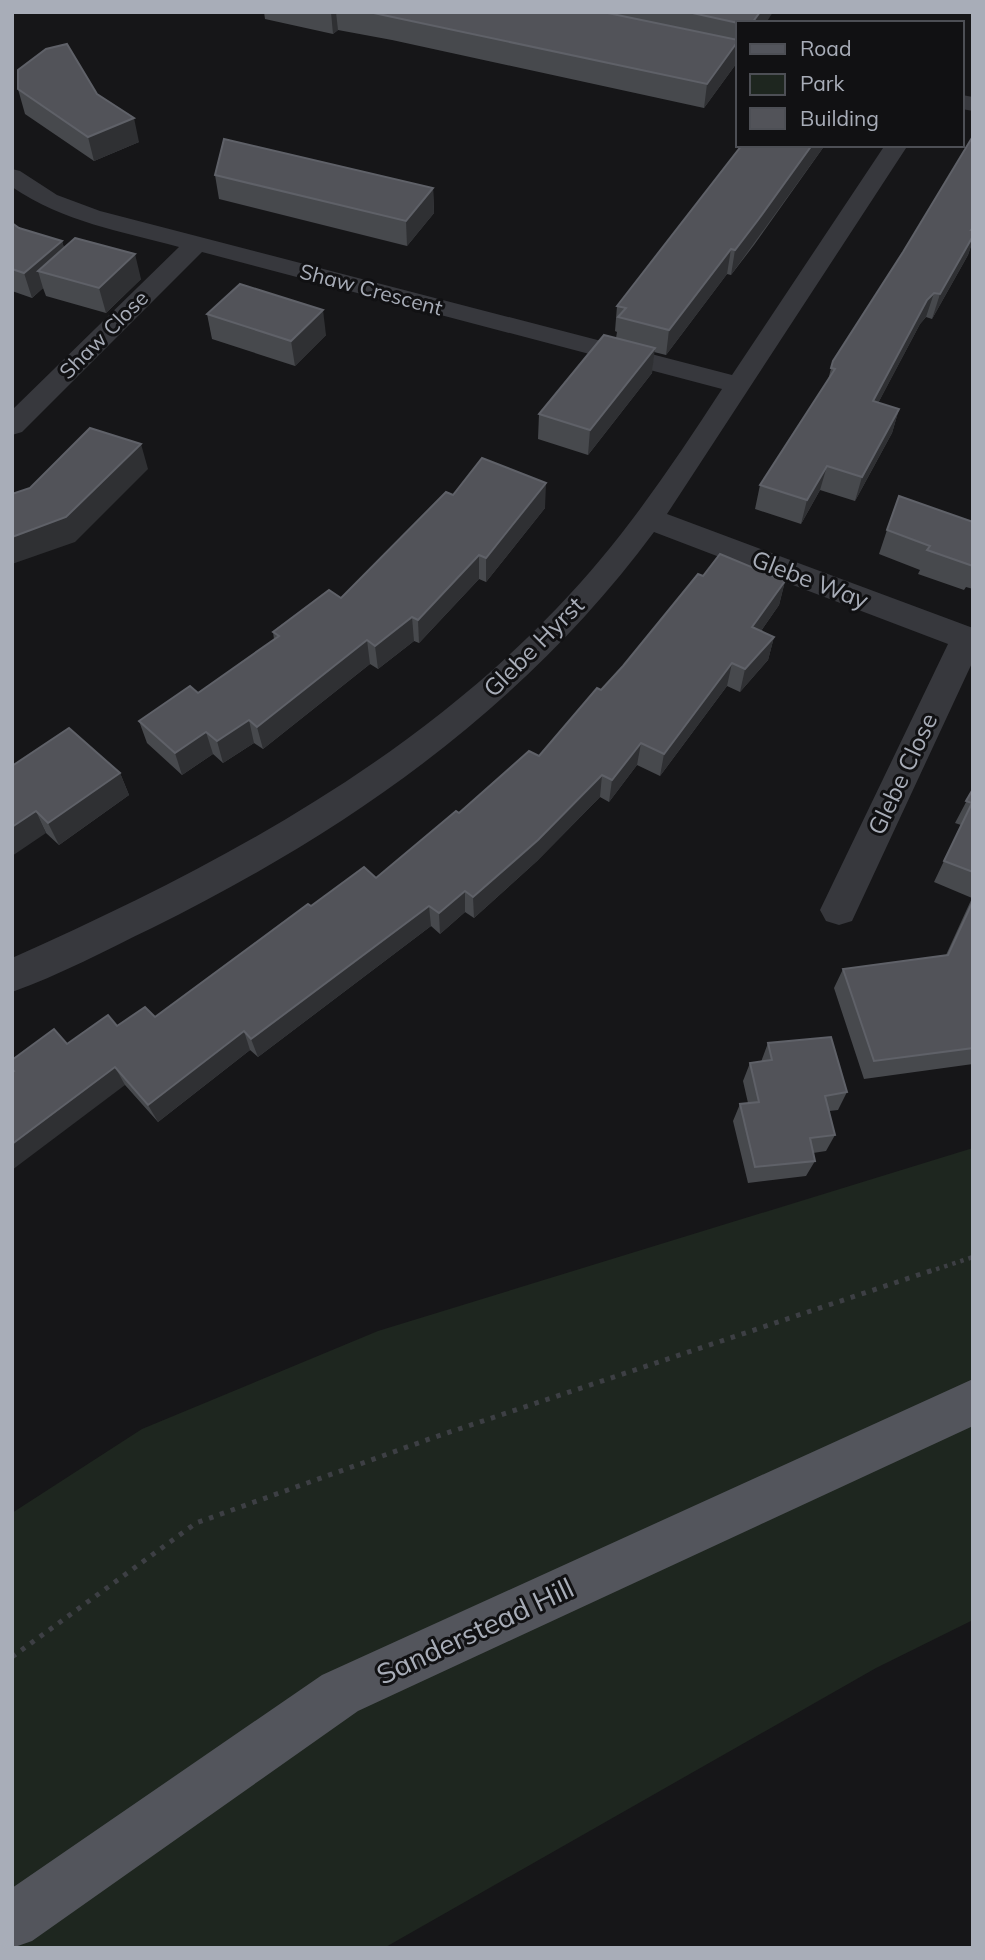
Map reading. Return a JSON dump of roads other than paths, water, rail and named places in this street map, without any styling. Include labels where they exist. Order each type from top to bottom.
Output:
[{"type":"main road","name":"Sanderstead Hill","points":[[12,1921],[340,1693],[973,1402]]},
{"type":"street","name":"Glebe Hyrst","points":[[12,976],[152,911],[240,866],[339,805],[406,759],[476,704],[537,648],[587,594],[647,518],[896,147]]},
{"type":"street","name":"Shaw Crescent","points":[[12,176],[36,194],[61,206],[196,244],[738,385]]},
{"type":"street","name":"Shaw Close","points":[[12,426],[196,244]]},
{"type":"street","name":"Glebe Way","points":[[647,518],[970,640]]},
{"type":"street","name":"Glebe Close","points":[[839,910],[970,640]]}]
